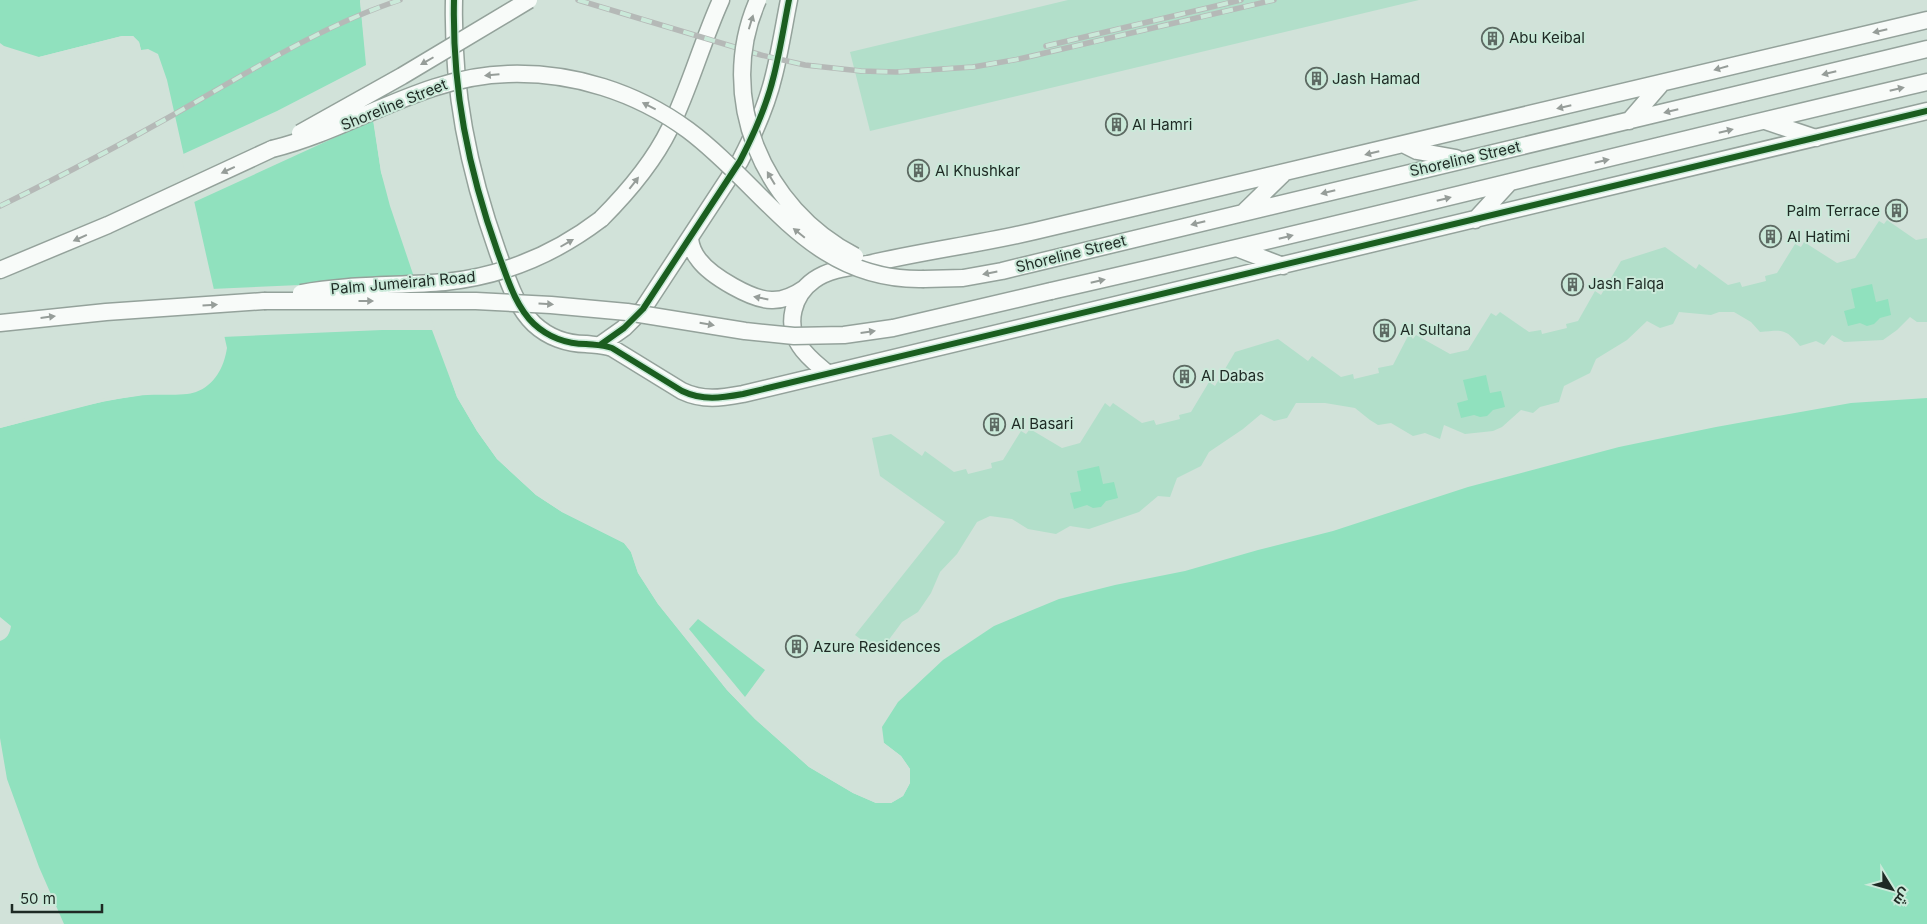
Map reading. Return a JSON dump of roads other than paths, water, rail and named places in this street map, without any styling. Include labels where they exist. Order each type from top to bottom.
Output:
[{"type":"main road","points":[[454,0],[454,62],[465,141],[486,217],[517,300],[524,313],[546,333],[572,343],[612,348],[682,391],[701,398],[714,399],[743,394],[1283,266],[1927,111]]},
{"type":"main road","points":[[0,270],[108,226],[272,149],[529,0]]},
{"type":"main road","name":"Palm Jumeirah Road","points":[[0,324],[106,312],[264,301],[328,289],[444,282],[482,276],[518,266],[545,254],[570,241],[601,219],[632,186],[659,149],[679,108],[721,0]]},
{"type":"main road","points":[[758,0],[746,36],[743,90],[755,146],[772,180],[782,196],[807,224],[838,246],[872,263],[924,279]]},
{"type":"main road","points":[[600,345],[624,328],[643,309],[740,161],[759,120],[774,76],[789,0]]},
{"type":"main road","points":[[690,239],[694,253],[703,265],[754,297],[772,300],[782,299],[791,296],[819,276],[834,271],[916,253],[1009,237],[1283,174],[1727,66],[1927,20]]},
{"type":"main road","name":"Shoreline Street","points":[[272,149],[328,132],[402,99],[443,84],[464,79],[507,74],[536,74],[571,79],[613,90],[652,107],[671,118],[706,144],[795,230],[822,250],[853,266],[880,276],[901,279],[924,279],[983,275],[1460,159],[1629,121],[1927,49]]},
{"type":"main road","name":"Shoreline Street","points":[[264,301],[476,301],[551,304],[645,314],[770,334],[819,336],[868,333],[1239,249],[1927,82]]},
{"type":"main road","points":[[1629,121],[1662,83]]},
{"type":"main road","points":[[1765,121],[1816,138]]},
{"type":"main road","points":[[1405,145],[1417,151],[1460,159]]},
{"type":"main road","points":[[1245,211],[1283,174]]},
{"type":"main road","points":[[1475,220],[1509,183]]},
{"type":"main road","points":[[1239,249],[1283,266]]},
{"type":"main road","points":[[806,286],[799,294],[795,304],[792,325],[799,345],[827,373]]},
{"type":"railway","points":[[0,206],[126,141],[298,44],[348,20],[400,0]]},
{"type":"railway","points":[[578,0],[761,55],[805,65],[861,71],[896,72],[973,67],[1019,59],[1274,0]]},
{"type":"railway","points":[[1046,46],[1241,0]]},
{"type":"place","name":"Abu Keibal","points":[[1493,38]]},
{"type":"place","name":"Jash Hamad","points":[[1316,79]]},
{"type":"place","name":"Al Hamri","points":[[1116,125]]},
{"type":"place","name":"Al Khushkar","points":[[919,171]]},
{"type":"place","name":"Palm Terrace","points":[[1896,211]]},
{"type":"place","name":"Al Hatimi","points":[[1771,237]]},
{"type":"place","name":"Jash Falqa","points":[[1572,284]]},
{"type":"place","name":"Al Sultana","points":[[1384,330]]},
{"type":"place","name":"Al Dabas","points":[[1185,376]]},
{"type":"place","name":"Al Basari","points":[[995,424]]},
{"type":"place","name":"Azure Residences","points":[[797,647]]}]
